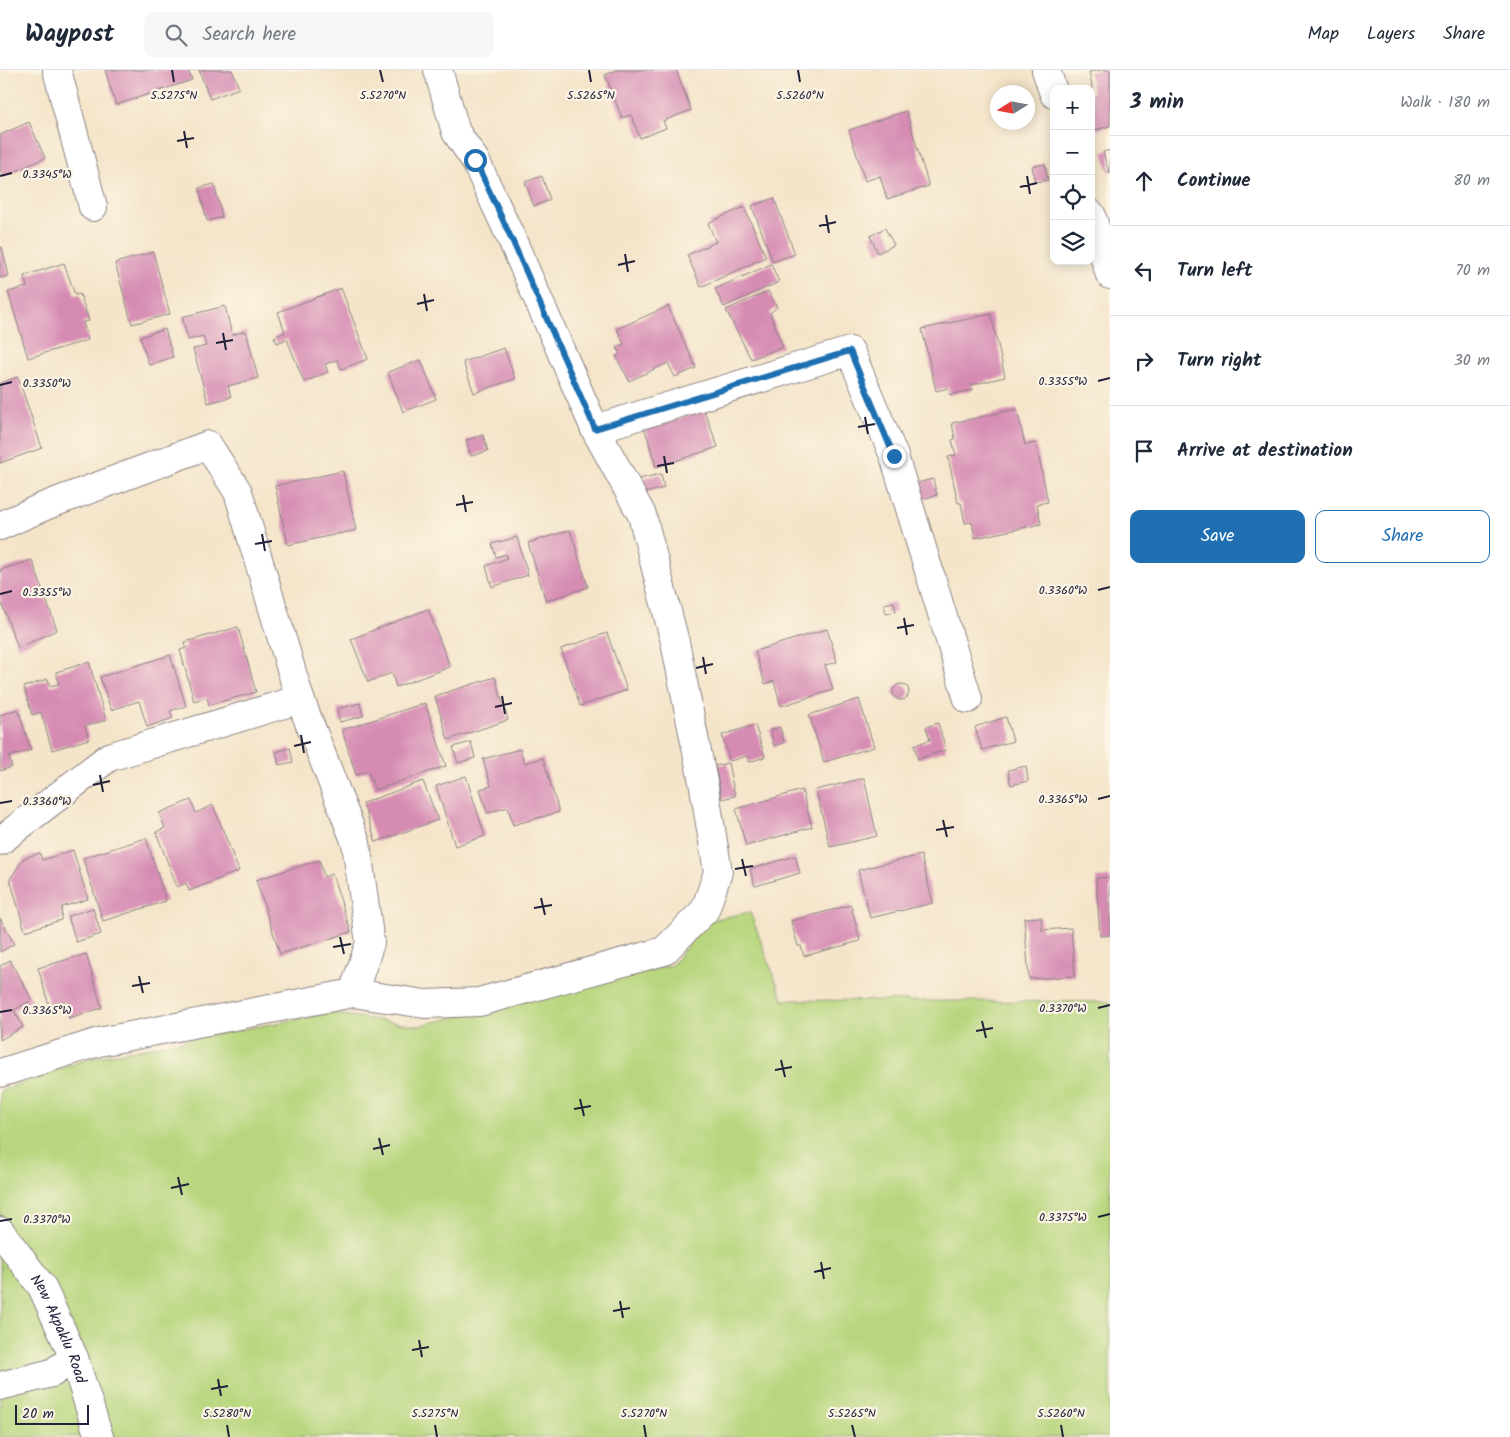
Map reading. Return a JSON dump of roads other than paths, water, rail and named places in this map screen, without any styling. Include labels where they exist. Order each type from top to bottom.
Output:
[{"type":"street","points":[[57,70],[93,207]]},
{"type":"street","points":[[0,1073],[99,1042],[353,994],[425,1004],[479,1002],[664,951],[705,910],[718,872],[704,787],[675,642],[642,515],[595,429],[479,168],[456,132],[438,70]]},
{"type":"street","points":[[1046,70],[1051,85]]},
{"type":"street","points":[[1093,220],[1110,275]]},
{"type":"street","points":[[595,429],[850,351],[894,456],[968,699]]},
{"type":"street","points":[[0,526],[44,506],[208,445],[238,492],[300,699],[356,843],[370,943],[353,994]]},
{"type":"street","points":[[0,841],[109,757],[300,699]]},
{"type":"street","name":"New Akpaklu Road","points":[[0,1231],[42,1287],[74,1358],[98,1437]]},
{"type":"street","points":[[0,1386],[52,1374],[74,1358]]}]
